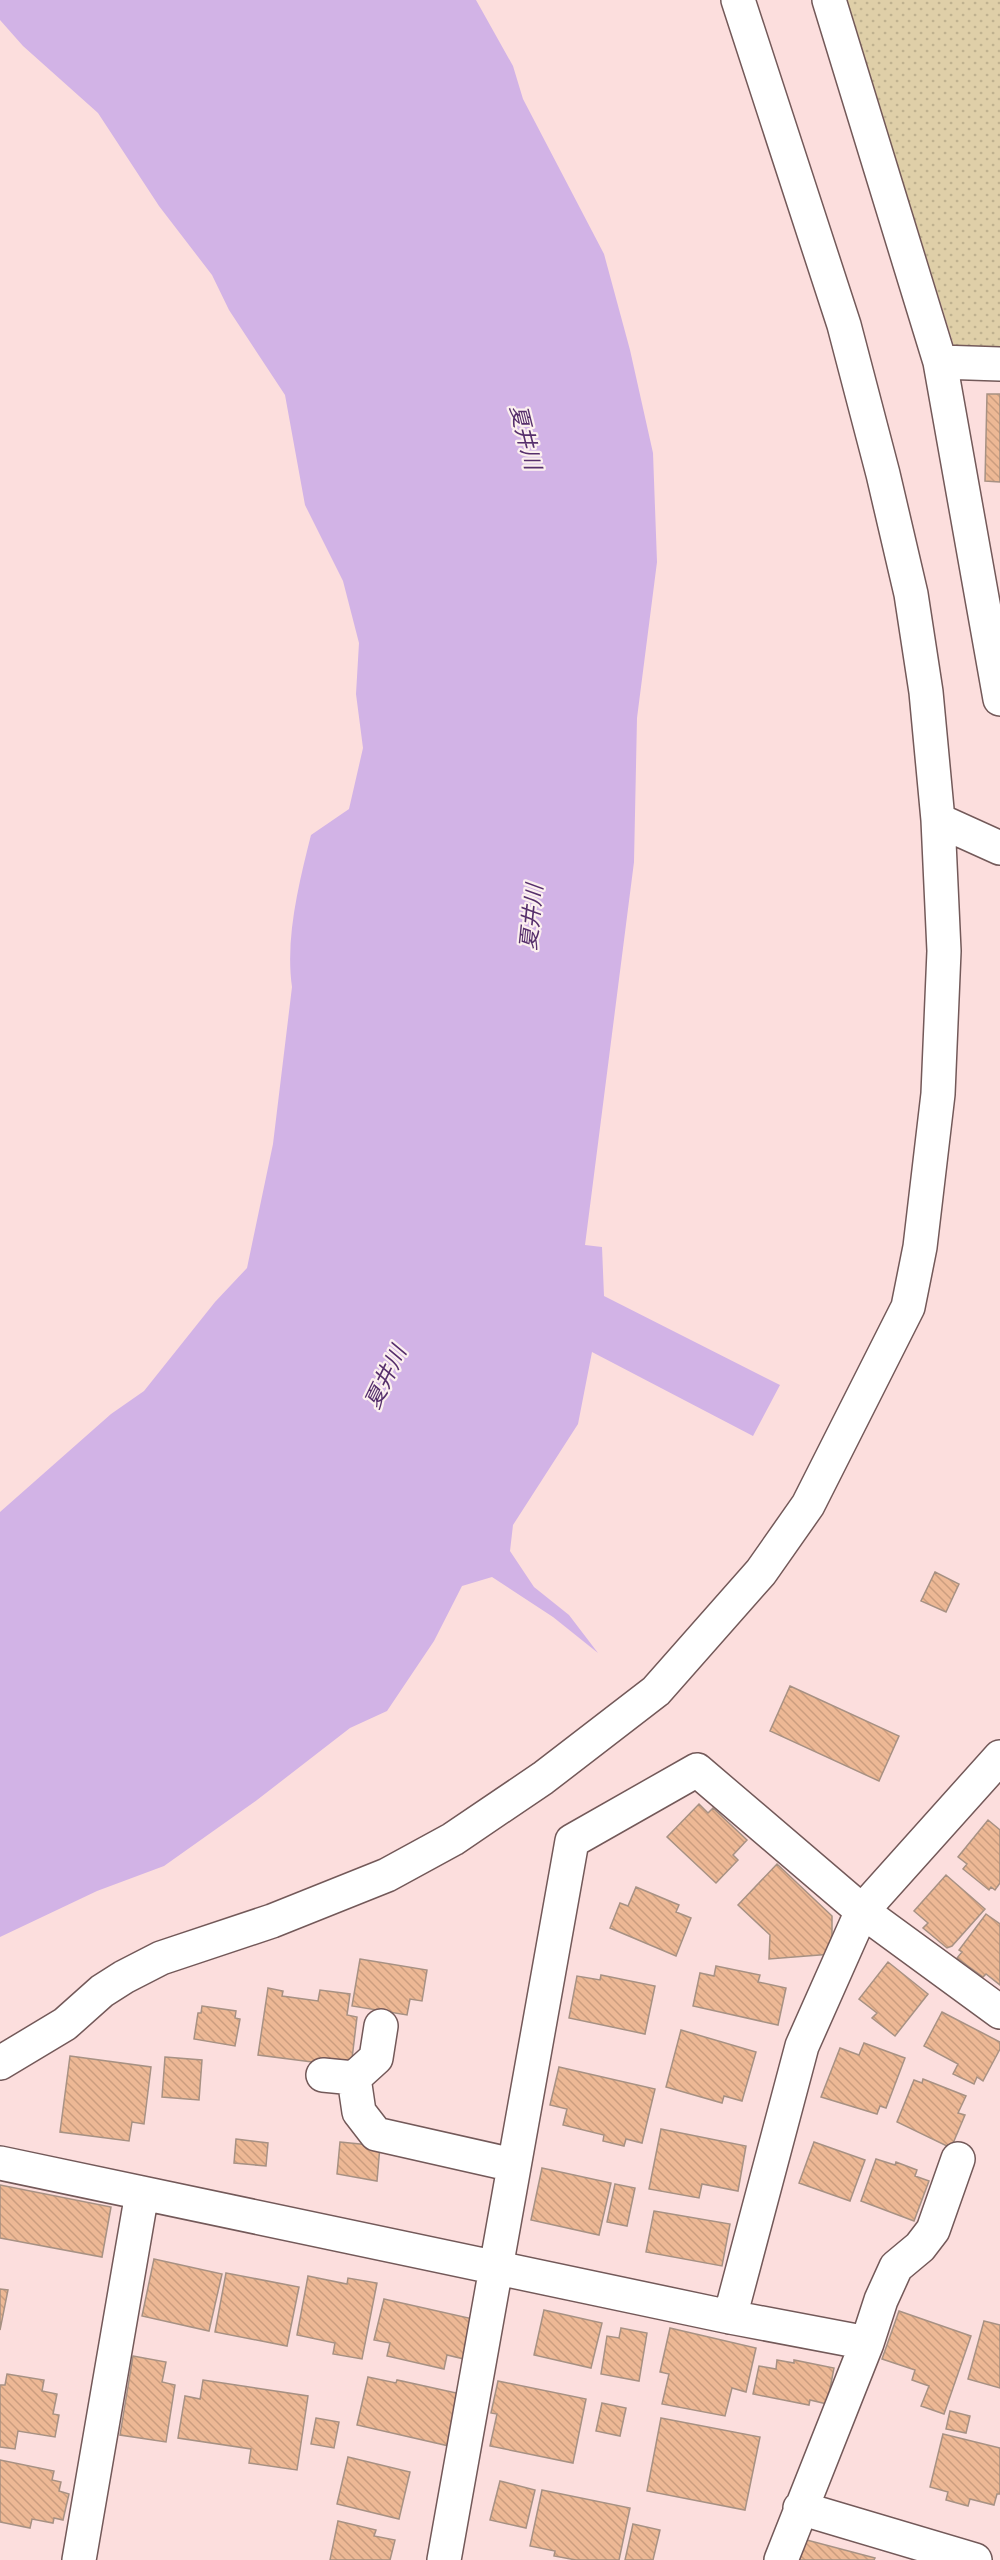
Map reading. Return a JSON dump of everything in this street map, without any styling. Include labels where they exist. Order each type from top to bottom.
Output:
[{"type":"street","points":[[0,2063],[65,2024],[102,1990],[162,1958],[272,1921],[387,1875],[453,1839],[543,1778],[656,1691],[761,1572],[808,1504],[860,1407],[908,1307],[915,1278],[938,1094],[944,951],[938,820],[926,692],[911,594],[883,474],[844,326],[738,0]]},
{"type":"street","points":[[829,0],[940,362],[995,634],[1000,699]]},
{"type":"street","points":[[940,362],[1000,364]]},
{"type":"street","points":[[938,820],[1000,848]]},
{"type":"street","points":[[730,2317],[802,2046],[862,1911],[1000,1757]]},
{"type":"street","points":[[444,2560],[572,1841],[697,1770],[862,1911],[1000,2012]]},
{"type":"street","points":[[381,2026],[376,2058],[338,2077],[376,2134],[513,2165]]},
{"type":"street","points":[[781,2560],[867,2343],[881,2300],[896,2267],[920,2247],[933,2230],[958,2159]]},
{"type":"street","points":[[0,2163],[730,2317],[867,2343]]},
{"type":"street","points":[[79,2560],[142,2193]]},
{"type":"street","points":[[800,2508],[975,2560]]},
{"type":"shaded area","points":[[846,0],[1000,0],[1000,355],[954,346]]},
{"type":"water","name":"夏井川","points":[[0,0],[476,0],[513,66],[523,99],[604,254],[630,350],[653,453],[657,562],[637,718],[634,862],[585,1245],[602,1247],[604,1296],[780,1385],[753,1436],[592,1352],[578,1424],[513,1525],[510,1551],[534,1587],[569,1615],[598,1653],[553,1617],[492,1577],[462,1586],[434,1641],[387,1711],[350,1728],[257,1800],[164,1866],[97,1891],[0,1937],[0,1512],[111,1414],[144,1391],[215,1302],[247,1268],[273,1144],[292,987],[290,949],[294,911],[302,872],[311,835],[349,809],[363,748],[356,694],[359,643],[343,581],[305,505],[285,395],[229,310],[212,275],[159,206],[98,113],[23,46],[0,20]]},
{"type":"building","points":[[987,394],[1000,394],[1000,482],[985,481]]},
{"type":"building","points":[[935,1572],[959,1584],[946,1612],[921,1601]]},
{"type":"building","points":[[790,1686],[899,1736],[879,1781],[770,1731]]},
{"type":"building","points":[[699,1804],[708,1813],[713,1808],[747,1840],[733,1855],[738,1860],[716,1883],[667,1837]]},
{"type":"building","points":[[988,1820],[1000,1830],[1000,1883],[995,1890],[991,1887],[989,1890],[963,1869],[967,1864],[958,1857]]},
{"type":"building","points":[[777,1864],[832,1916],[832,1954],[769,1959],[770,1935],[738,1905]]},
{"type":"building","points":[[946,1875],[985,1909],[952,1946],[947,1948],[923,1928],[928,1923],[914,1911]]},
{"type":"building","points":[[636,1887],[679,1905],[676,1912],[691,1918],[676,1956],[610,1928],[620,1903],[628,1906]]},
{"type":"building","points":[[986,1914],[1000,1924],[1000,1985],[986,1974],[983,1977],[957,1958],[962,1952],[959,1950]]},
{"type":"building","points":[[360,1959],[427,1970],[422,2001],[410,1999],[407,2015],[352,2006]]},
{"type":"building","points":[[888,1962],[928,1994],[895,2036],[872,2018],[877,2013],[859,1999]]},
{"type":"building","points":[[716,1966],[760,1975],[758,1982],[786,1988],[778,2025],[693,2006],[700,1973],[714,1976]]},
{"type":"building","points":[[601,1975],[655,1986],[645,2034],[569,2018],[577,1976],[600,1980]]},
{"type":"building","points":[[268,1988],[283,1991],[282,1996],[318,2001],[320,1990],[350,1994],[347,2015],[357,2017],[351,2067],[258,2055]]},
{"type":"building","points":[[202,2006],[236,2011],[235,2018],[240,2019],[235,2046],[194,2039],[198,2013],[201,2013]]},
{"type":"building","points":[[942,2012],[1000,2042],[1000,2049],[983,2081],[977,2077],[974,2084],[953,2074],[958,2064],[924,2046]]},
{"type":"building","points":[[681,2030],[756,2052],[742,2101],[724,2096],[722,2103],[666,2087]]},
{"type":"building","points":[[864,2043],[905,2058],[886,2108],[880,2106],[877,2114],[821,2097],[840,2048],[859,2055]]},
{"type":"building","points":[[70,2056],[151,2067],[144,2124],[132,2122],[129,2141],[60,2132]]},
{"type":"building","points":[[165,2057],[202,2060],[199,2100],[162,2097]]},
{"type":"building","points":[[559,2067],[655,2089],[642,2143],[626,2139],[624,2146],[603,2141],[604,2135],[563,2125],[567,2109],[550,2105]]},
{"type":"building","points":[[923,2079],[966,2096],[958,2113],[965,2115],[951,2148],[897,2122],[914,2080],[922,2083]]},
{"type":"building","points":[[661,2129],[746,2146],[738,2191],[702,2184],[699,2198],[649,2189]]},
{"type":"building","points":[[236,2139],[268,2143],[266,2166],[234,2163]]},
{"type":"building","points":[[340,2142],[380,2146],[377,2181],[337,2174]]},
{"type":"building","points":[[814,2142],[865,2160],[850,2201],[799,2183]]},
{"type":"building","points":[[876,2159],[895,2165],[896,2162],[917,2170],[915,2176],[929,2181],[914,2221],[861,2201]]},
{"type":"building","points":[[542,2168],[611,2183],[599,2235],[531,2220]]},
{"type":"building","points":[[615,2184],[635,2188],[627,2226],[607,2222]]},
{"type":"building","points":[[0,2185],[111,2207],[102,2257],[0,2238]]},
{"type":"building","points":[[654,2211],[730,2224],[722,2266],[646,2252]]},
{"type":"building","points":[[154,2259],[222,2274],[209,2331],[142,2316]]},
{"type":"building","points":[[226,2273],[299,2287],[287,2346],[215,2332]]},
{"type":"building","points":[[308,2276],[347,2284],[348,2278],[377,2283],[362,2359],[333,2354],[335,2343],[297,2335]]},
{"type":"building","points":[[0,2289],[8,2290],[0,2330]]},
{"type":"building","points":[[384,2299],[473,2319],[464,2359],[447,2355],[444,2369],[387,2356],[390,2343],[374,2340]]},
{"type":"building","points":[[544,2310],[602,2323],[591,2368],[534,2355]]},
{"type":"building","points":[[899,2311],[971,2336],[944,2414],[921,2406],[929,2386],[912,2380],[915,2370],[882,2359]]},
{"type":"building","points":[[984,2321],[1000,2325],[1000,2388],[968,2379]]},
{"type":"building","points":[[621,2328],[647,2333],[639,2381],[601,2374],[607,2336],[619,2338]]},
{"type":"building","points":[[670,2328],[756,2348],[746,2392],[732,2388],[725,2416],[662,2404],[669,2374],[660,2372]]},
{"type":"building","points":[[133,2356],[166,2362],[162,2382],[175,2385],[166,2442],[120,2435]]},
{"type":"building","points":[[777,2360],[794,2363],[794,2360],[834,2368],[827,2404],[810,2400],[809,2405],[753,2394],[759,2366],[776,2369]]},
{"type":"building","points":[[7,2374],[44,2380],[42,2391],[57,2394],[53,2414],[59,2415],[55,2437],[18,2431],[15,2449],[0,2447],[0,2385],[5,2385]]},
{"type":"building","points":[[368,2377],[396,2383],[397,2380],[461,2394],[449,2446],[357,2425]]},
{"type":"building","points":[[203,2380],[308,2396],[297,2470],[249,2463],[251,2449],[178,2438],[185,2396],[200,2399]]},
{"type":"building","points":[[498,2381],[586,2399],[573,2463],[490,2446],[497,2414],[491,2413]]},
{"type":"building","points":[[602,2403],[626,2408],[620,2436],[596,2431]]},
{"type":"building","points":[[950,2411],[970,2416],[966,2433],[946,2429]]},
{"type":"building","points":[[316,2418],[339,2422],[334,2448],[311,2444]]},
{"type":"building","points":[[661,2418],[760,2437],[745,2510],[647,2491]]},
{"type":"building","points":[[943,2434],[1000,2448],[1000,2494],[997,2494],[994,2505],[970,2499],[968,2506],[946,2500],[948,2492],[930,2487]]},
{"type":"building","points":[[348,2457],[410,2472],[399,2519],[337,2504]]},
{"type":"building","points":[[0,2460],[54,2471],[52,2480],[61,2482],[59,2491],[69,2494],[63,2520],[54,2518],[53,2523],[32,2519],[30,2528],[0,2522]]},
{"type":"building","points":[[500,2481],[535,2490],[526,2528],[490,2520]]},
{"type":"building","points":[[542,2490],[630,2508],[619,2560],[576,2560],[554,2556],[555,2551],[530,2546]]},
{"type":"building","points":[[338,2521],[376,2530],[374,2536],[395,2540],[390,2560],[330,2560]]},
{"type":"building","points":[[633,2524],[660,2530],[653,2560],[625,2560]]},
{"type":"building","points":[[803,2539],[875,2558],[874,2560],[797,2560]]}]
